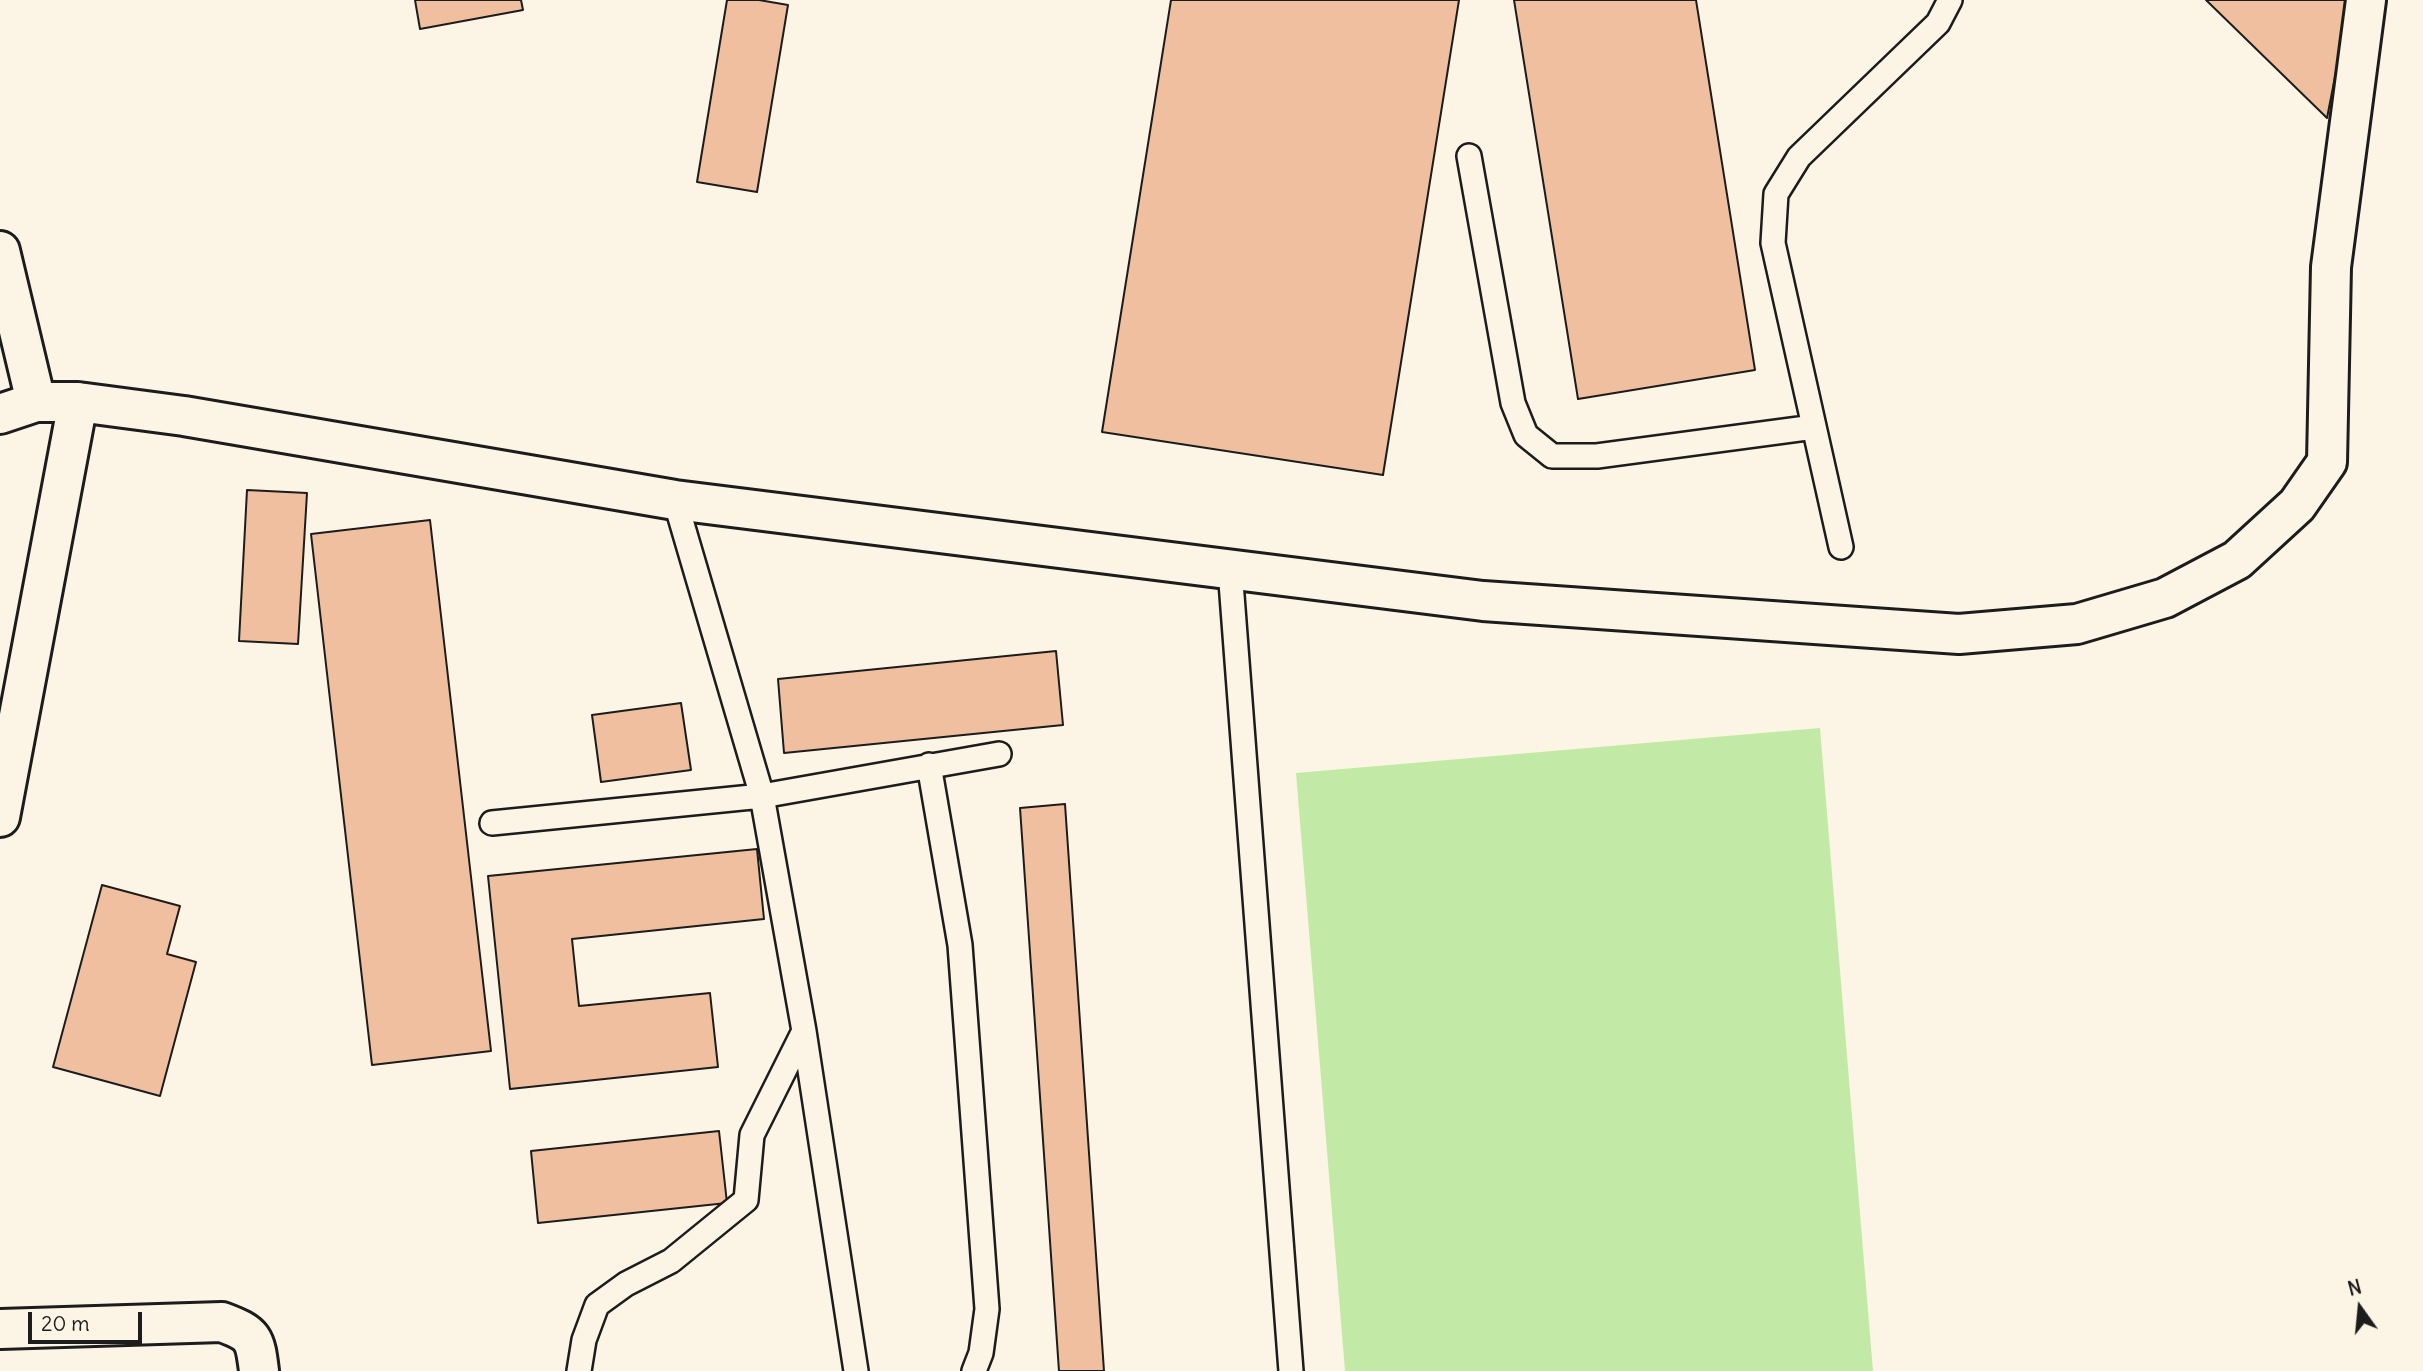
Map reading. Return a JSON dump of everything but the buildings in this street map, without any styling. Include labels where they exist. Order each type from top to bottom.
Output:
[{"type":"street","points":[[0,414],[36,402],[78,402],[184,415],[675,500],[1483,601],[1959,634],[2077,624],[2165,598],[2237,560],[2297,505],[2327,462],[2331,267],[2366,0]]},
{"type":"street","points":[[0,251],[36,402]]},
{"type":"street","points":[[0,817],[78,402]]},
{"type":"street","points":[[0,1329],[222,1322],[244,1330],[256,1346],[259,1371]]},
{"type":"lane","points":[[1841,547],[1773,243],[1776,194],[1799,157],[1938,23],[1950,0]]},
{"type":"lane","points":[[1469,156],[1513,403],[1526,435],[1552,456],[1597,456],[1814,427]]},
{"type":"lane","points":[[675,500],[762,796],[804,1031],[856,1371]]},
{"type":"lane","points":[[1230,569],[1291,1371]]},
{"type":"lane","points":[[492,823],[762,796],[999,754]]},
{"type":"lane","points":[[929,765],[958,932],[987,1309],[981,1353],[974,1371]]},
{"type":"lane","points":[[579,1371],[584,1340],[597,1305],[626,1284],[671,1261],[746,1200],[752,1135],[804,1031]]},
{"type":"green space","points":[[1820,728],[1873,1371],[1345,1371],[1296,773]]}]
